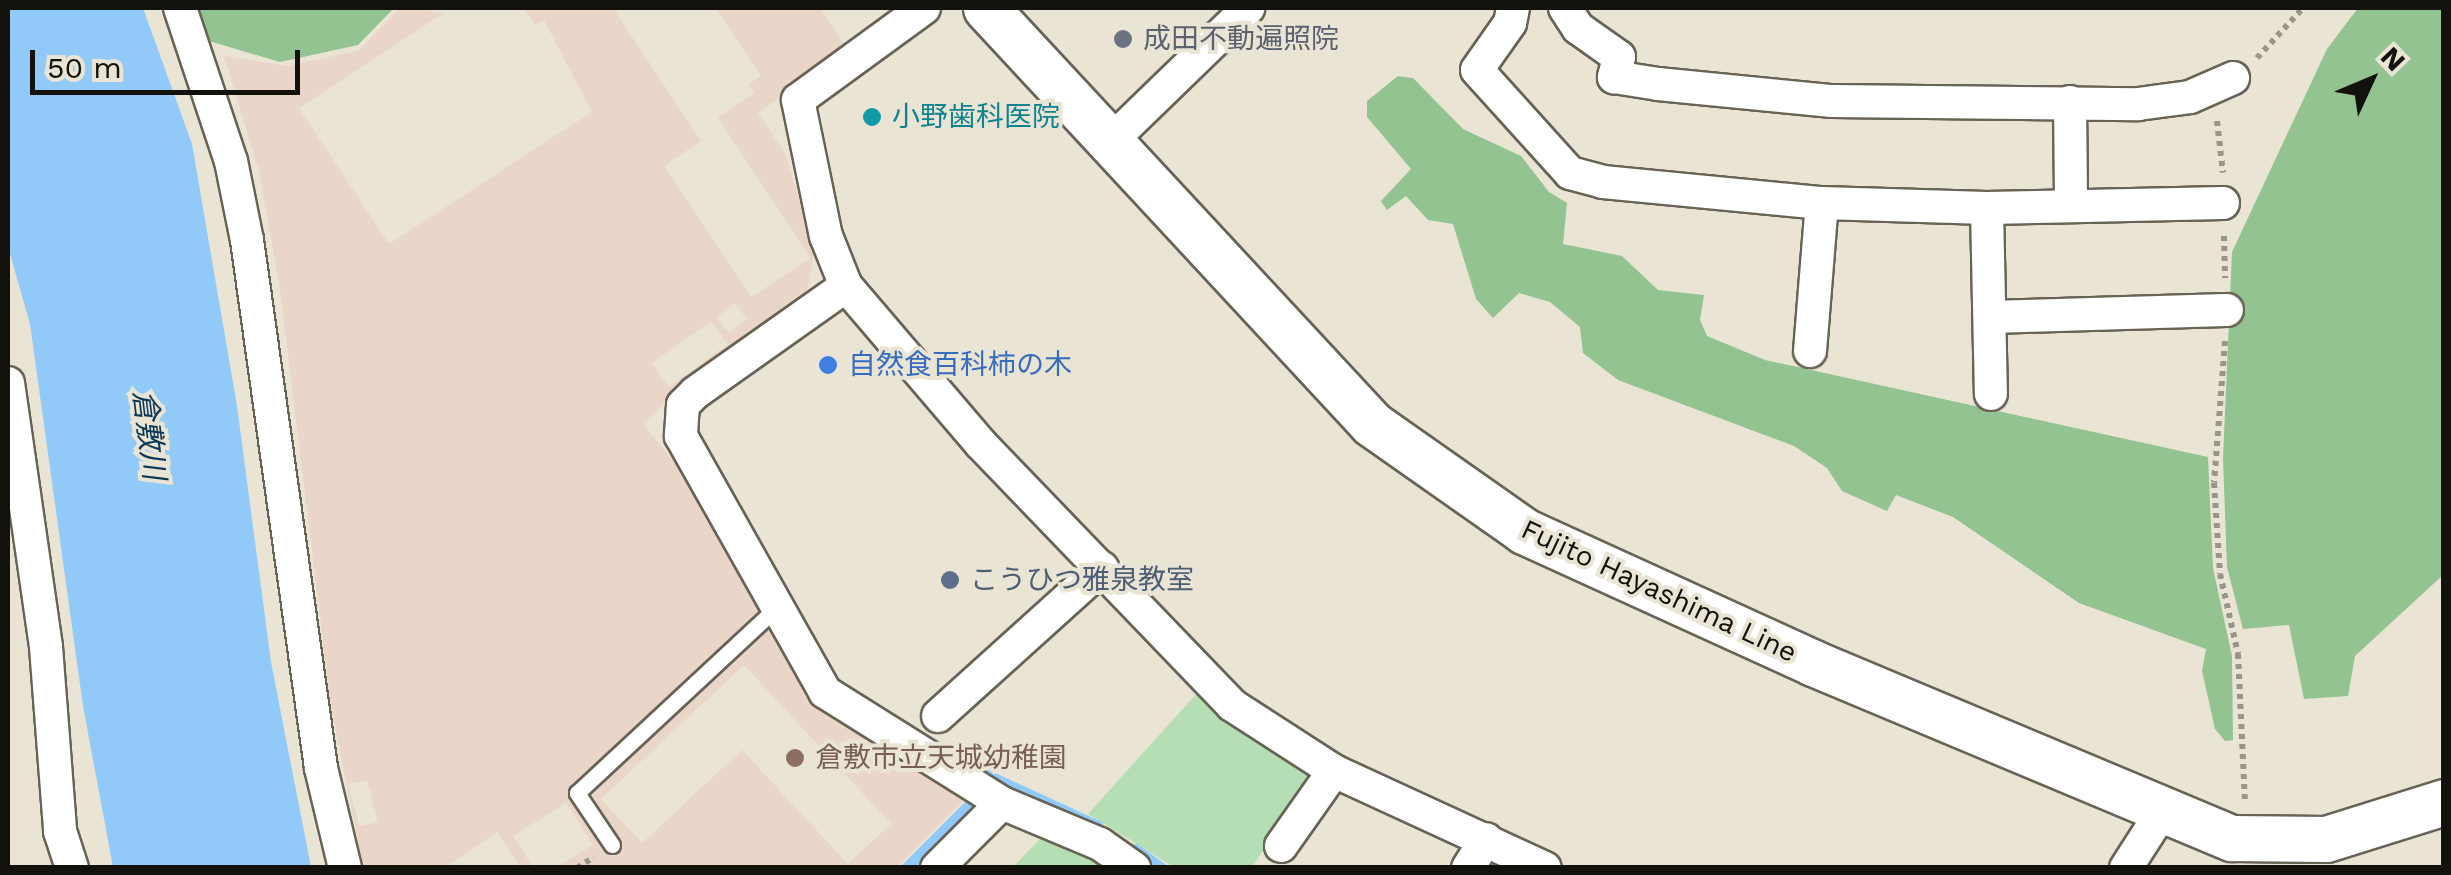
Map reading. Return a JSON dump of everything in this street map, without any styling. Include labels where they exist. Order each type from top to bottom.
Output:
[{"type":"main road","name":"Fujito Hayashima Line","points":[[986,8],[1372,424],[1524,531],[1760,640],[2250,849],[2326,839],[2444,802]]},
{"type":"street","points":[[180,8],[232,161],[320,768],[345,868]]},
{"type":"street","points":[[924,8],[798,100],[826,236],[846,286],[981,444],[1232,705],[1334,771],[1544,868]]},
{"type":"street","points":[[1112,140],[1248,8]]},
{"type":"street","points":[[1513,8],[1510,24],[1477,70],[1570,173],[1602,182],[1822,203],[1987,208],[2222,204]]},
{"type":"street","points":[[1565,8],[1578,28],[1620,57],[1614,77],[1832,101],[2138,104],[2190,96],[2233,78]]},
{"type":"street","points":[[2070,102],[2070,204]]},
{"type":"street","points":[[1810,352],[1822,203]]},
{"type":"street","points":[[1987,208],[1991,394]]},
{"type":"street","points":[[846,286],[695,393],[679,422],[776,608],[825,692],[1002,803],[1100,844],[1134,868]]},
{"type":"street","points":[[1990,317],[2227,310]]},
{"type":"street","points":[[8,383],[46,647],[60,831],[72,868]]},
{"type":"street","points":[[938,716],[1102,568]]},
{"type":"street","points":[[1281,846],[1334,771]]},
{"type":"street","points":[[937,868],[1002,803]]},
{"type":"street","points":[[2126,868],[2162,812]]},
{"type":"street","points":[[1468,868],[1486,839]]},
{"type":"lane","points":[[612,845],[577,793],[776,608]]},
{"type":"path","points":[[2219,421],[2214,483],[2220,574],[2238,654],[2250,849]]},
{"type":"shaded area","points":[[400,8],[444,13],[299,108],[389,244],[592,112],[544,20],[535,25],[524,8],[613,8],[701,141],[664,166],[751,297],[811,258],[718,118],[754,93],[749,84],[761,76],[716,8],[820,8],[844,44],[909,8],[758,113],[786,155],[814,251],[809,283],[803,299],[682,386],[643,424],[681,470],[734,556],[810,698],[967,796],[897,867],[557,867],[593,845],[566,803],[513,836],[533,867],[520,867],[497,832],[446,867],[363,867],[331,705],[280,289],[259,171],[224,56],[286,66],[358,51]],"holes":[[[735,303],[747,319],[729,333],[716,318]],[[711,321],[728,344],[669,387],[652,363]],[[744,665],[891,824],[848,864],[742,750],[642,843],[601,799]],[[367,780],[378,822],[359,826],[348,784]]]},
{"type":"green space","points":[[198,8],[394,8],[358,45],[280,62],[209,41]]},
{"type":"green space","points":[[2358,8],[2443,8],[2443,575],[2355,656],[2348,696],[2304,699],[2289,625],[2243,629],[2227,567],[2223,459],[2232,252],[2327,49]]},
{"type":"green space","points":[[1398,76],[1413,78],[1463,129],[1521,156],[1549,192],[1567,203],[1563,244],[1622,256],[1658,290],[1704,295],[1700,320],[1707,336],[1765,360],[2208,457],[2213,568],[2232,656],[2233,740],[2225,741],[2215,729],[2202,671],[2206,649],[2079,603],[1953,517],[1896,495],[1887,511],[1842,491],[1827,468],[1794,446],[1618,380],[1583,353],[1580,327],[1550,302],[1519,293],[1493,318],[1476,299],[1453,224],[1428,220],[1406,196],[1387,210],[1381,201],[1411,169],[1367,117],[1367,101]]},
{"type":"green space","points":[[1198,692],[1272,753],[1313,777],[1252,867],[1174,867],[1088,814]]},
{"type":"green space","points":[[1043,836],[1120,868],[1012,868]]},
{"type":"water","name":"倉敷川","points":[[8,8],[143,8],[192,144],[237,406],[271,662],[311,867],[113,867],[83,706],[30,324],[8,247]]},
{"type":"waterway","points":[[974,769],[1098,826]]},
{"type":"waterway","points":[[906,868],[971,803]]},
{"type":"waterway","points":[[1135,849],[1161,868]]},
{"type":"place","name":"成田不動遍照院","points":[[1123,39]]},
{"type":"place","name":"小野歯科医院","points":[[872,117]]},
{"type":"place","name":"自然食百科柿の木","points":[[828,365]]},
{"type":"place","name":"こうひつ雅泉教室","points":[[950,580]]},
{"type":"place","name":"倉敷市立天城幼稚園","points":[[795,758]]}]
